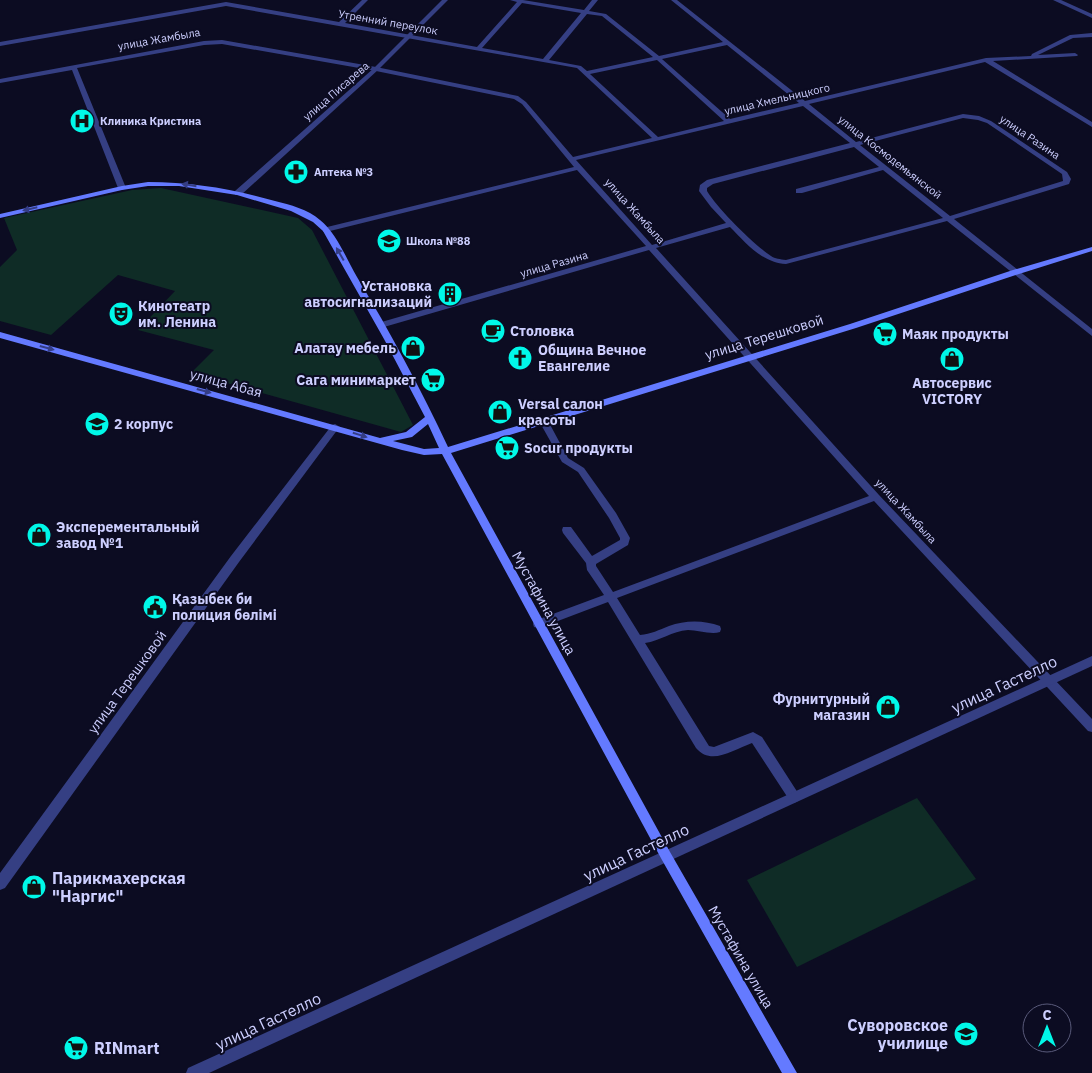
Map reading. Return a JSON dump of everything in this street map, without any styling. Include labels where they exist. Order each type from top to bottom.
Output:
[{"type":"main road","points":[[0,216],[122,188],[148,184],[179,184],[238,193]]},
{"type":"main road","name":"Мустафина улица","points":[[238,193],[306,213],[326,230],[381,325],[430,418],[445,452],[538,624],[666,856],[790,1073]]},
{"type":"main road","name":"улица Терешковой","points":[[445,452],[853,326],[1092,249]]},
{"type":"main road","name":"улица Абая","points":[[0,335],[335,427],[379,441],[424,452],[445,452]]},
{"type":"main road","points":[[379,441],[409,435],[430,418]]},
{"type":"street","points":[[226,4],[235,0]]},
{"type":"street","points":[[341,24],[365,0]]},
{"type":"street","name":"улица Писарева","points":[[238,193],[376,69],[445,0]]},
{"type":"street","points":[[513,0],[604,15],[658,58],[729,122]]},
{"type":"street","points":[[546,59],[595,0]]},
{"type":"street","name":"улица Космодемьянской","points":[[674,0],[1092,333]]},
{"type":"street","points":[[1056,0],[1092,16]]},
{"type":"street","points":[[478,48],[521,1]]},
{"type":"street","name":"Утренний переулок","points":[[0,44],[226,4],[546,59],[579,67],[657,139]]},
{"type":"street","points":[[1026,58],[1072,36],[1092,35]]},
{"type":"street","name":"улица Жамбыла","points":[[0,81],[204,43],[222,42],[376,69],[516,97],[524,102],[579,168],[876,497],[1092,727]]},
{"type":"street","points":[[586,73],[728,43]]},
{"type":"street","name":"улица Хмельницкого","points":[[573,159],[805,105],[986,60],[1075,55]]},
{"type":"street","points":[[986,60],[1092,125]]},
{"type":"street","points":[[74,68],[122,188]]},
{"type":"street","name":"улица Разина","points":[[963,116],[971,116],[989,122],[1067,176],[1066,182],[1062,185],[950,218],[786,262],[772,260],[766,256],[705,196],[703,187],[706,184],[963,116]]},
{"type":"street","points":[[800,191],[885,167]]},
{"type":"street","points":[[326,230],[579,168]]},
{"type":"street","name":"улица Разина","points":[[381,325],[732,224]]},
{"type":"street","points":[[544,421],[565,460],[581,470],[613,516],[625,538],[625,541],[590,562]]},
{"type":"street","name":"улица Терешковой","points":[[0,884],[226,572],[335,427]]},
{"type":"street","points":[[538,624],[876,497]]},
{"type":"street","points":[[567,530],[590,562],[591,567],[703,748],[714,752],[753,737],[758,741],[794,797]]},
{"type":"street","points":[[636,638],[650,639],[678,628],[697,625],[716,629]]},
{"type":"street","name":"улица Гастелло","points":[[193,1073],[1092,661]]},
{"type":"green space","points":[[161,188],[298,218],[312,230],[413,425],[401,432],[191,373],[214,350],[138,330],[175,291],[118,275],[51,335],[0,321],[0,267],[17,250],[4,218],[132,190]]},
{"type":"green space","points":[[917,798],[976,879],[797,967],[747,880]]},
{"type":"place","name":"Клиника Кристина","points":[[82,121]]},
{"type":"place","name":"Аптека №3","points":[[296,172]]},
{"type":"place","name":"Школа №88","points":[[389,241]]},
{"type":"place","name":"Установка автосигнализаций","points":[[450,294]]},
{"type":"place","name":"Кинотеатр им. Ленина","points":[[121,314]]},
{"type":"place","name":"Столовка","points":[[493,331]]},
{"type":"place","name":"Маяк продукты","points":[[885,334]]},
{"type":"place","name":"Алатау мебель","points":[[413,348]]},
{"type":"place","name":"Община Вечное Евангелие","points":[[520,358]]},
{"type":"place","name":"Автосервис VICTORY","points":[[952,359]]},
{"type":"place","name":"Сага минимаркет","points":[[433,380]]},
{"type":"place","name":"Versal салон красоты","points":[[500,412]]},
{"type":"place","name":"2 корпус","points":[[97,424]]},
{"type":"place","name":"Socur продукты","points":[[507,448]]},
{"type":"place","name":"Эксперементальный завод №1","points":[[39,535]]},
{"type":"place","name":"Қазыбек би полиция бөлімі","points":[[155,607]]},
{"type":"place","name":"Фурнитурный магазин","points":[[888,707]]},
{"type":"place","name":"Парикмахерская \"Наргис\"","points":[[34,887]]},
{"type":"place","name":"Суворовское училище","points":[[966,1034]]},
{"type":"place","name":"RINmart","points":[[76,1048]]}]
